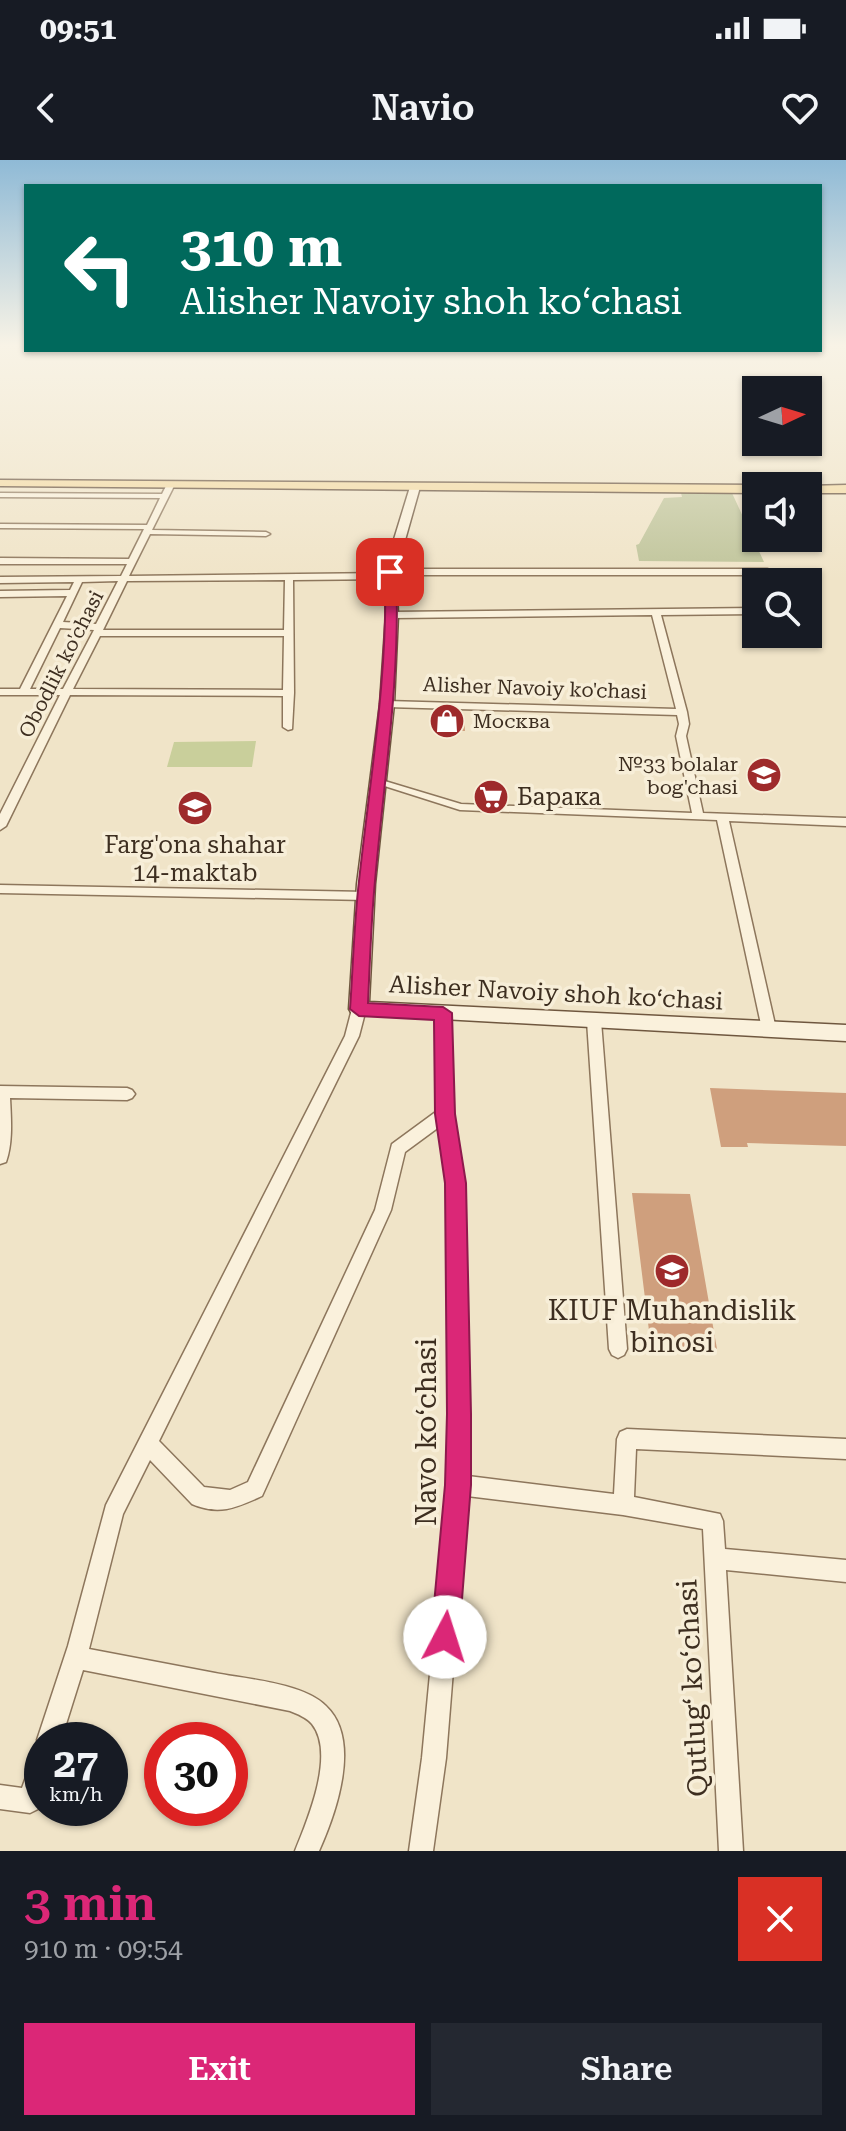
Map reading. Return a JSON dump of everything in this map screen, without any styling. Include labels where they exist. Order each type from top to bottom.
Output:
[{"type":"main road","points":[[0,485],[168,491],[415,487],[742,489]]},
{"type":"main road","points":[[822,489],[846,489]]},
{"type":"street","name":"Alisher Navoiy shoh koʻchasi","points":[[415,487],[392,574],[387,704],[366,896],[359,1009],[846,1033]]},
{"type":"street","points":[[0,495],[168,491]]},
{"type":"street","name":"Obodlik ko'chasi","points":[[0,826],[6,802],[67,694],[168,491]]},
{"type":"street","points":[[0,526],[266,534]]},
{"type":"street","name":"Obodlik ko'chasi","points":[[0,561],[132,562]]},
{"type":"street","points":[[0,580],[742,572]]},
{"type":"street","points":[[288,727],[289,579]]},
{"type":"street","points":[[24,692],[79,580]]},
{"type":"street","points":[[0,594],[73,593]]},
{"type":"street","points":[[392,615],[742,611]]},
{"type":"street","name":"Alisher Navoiy ko'chasi","points":[[656,612],[682,712],[684,724],[681,736],[698,815]]},
{"type":"street","points":[[58,625],[98,630],[288,633]]},
{"type":"street","points":[[0,692],[289,693]]},
{"type":"street","name":"Alisher Navoiy ko'chasi","points":[[387,704],[682,712]]},
{"type":"street","points":[[378,782],[460,807],[846,822]]},
{"type":"street","points":[[722,816],[769,1029]]},
{"type":"street","points":[[0,889],[366,896]]},
{"type":"street","points":[[55,1722],[113,1512],[352,1036],[359,1009]]},
{"type":"street","name":"Navo koʻchasi","points":[[421,1851],[434,1758],[458,1485],[455,1183],[445,1114],[443,1013]]},
{"type":"street","points":[[594,1021],[618,1349]]},
{"type":"street","points":[[0,1157],[4,1128],[1,1092],[127,1094]]},
{"type":"street","points":[[148,1444],[199,1497],[230,1500],[255,1489],[383,1210],[398,1149],[445,1114]]},
{"type":"street","points":[[458,1485],[623,1505],[627,1439],[846,1449]]},
{"type":"street","name":"Qutlugʻ koʻchasi","points":[[623,1505],[713,1521],[731,1851]]},
{"type":"street","points":[[716,1559],[846,1571]]},
{"type":"street","points":[[75,1657],[293,1700],[319,1714],[328,1729],[332,1765],[324,1812],[307,1851]]},
{"type":"street","points":[[0,1797],[24,1800]]},
{"type":"green space","points":[[681,493],[732,493],[742,515],[742,552],[759,552],[764,562],[639,561],[636,545],[664,498],[682,497]]},
{"type":"green space","points":[[256,741],[252,767],[167,767],[174,742]]},
{"type":"building","name":"Москва","points":[[430,716],[464,716],[465,731],[448,731],[448,726],[430,725]]},
{"type":"building","points":[[710,1088],[846,1093],[846,1146],[747,1143],[748,1147],[721,1147]]},
{"type":"building","name":"KIUF Muhandislik binosi","points":[[632,1193],[690,1194],[717,1349],[651,1347]]},
{"type":"place","name":"Москва","points":[[447,721]]},
{"type":"place","name":"№33 bolalar bog'chasi","points":[[764,775]]},
{"type":"place","name":"Барака","points":[[491,797]]},
{"type":"place","name":"Farg'ona shahar 14-maktab","points":[[195,808]]},
{"type":"place","name":"KIUF Muhandislik binosi","points":[[672,1271]]},
{"type":"route","points":[[390,572],[393,576],[387,704],[366,884],[359,1009],[443,1013],[445,1114],[455,1183],[459,1414],[458,1485],[445,1637]]}]
